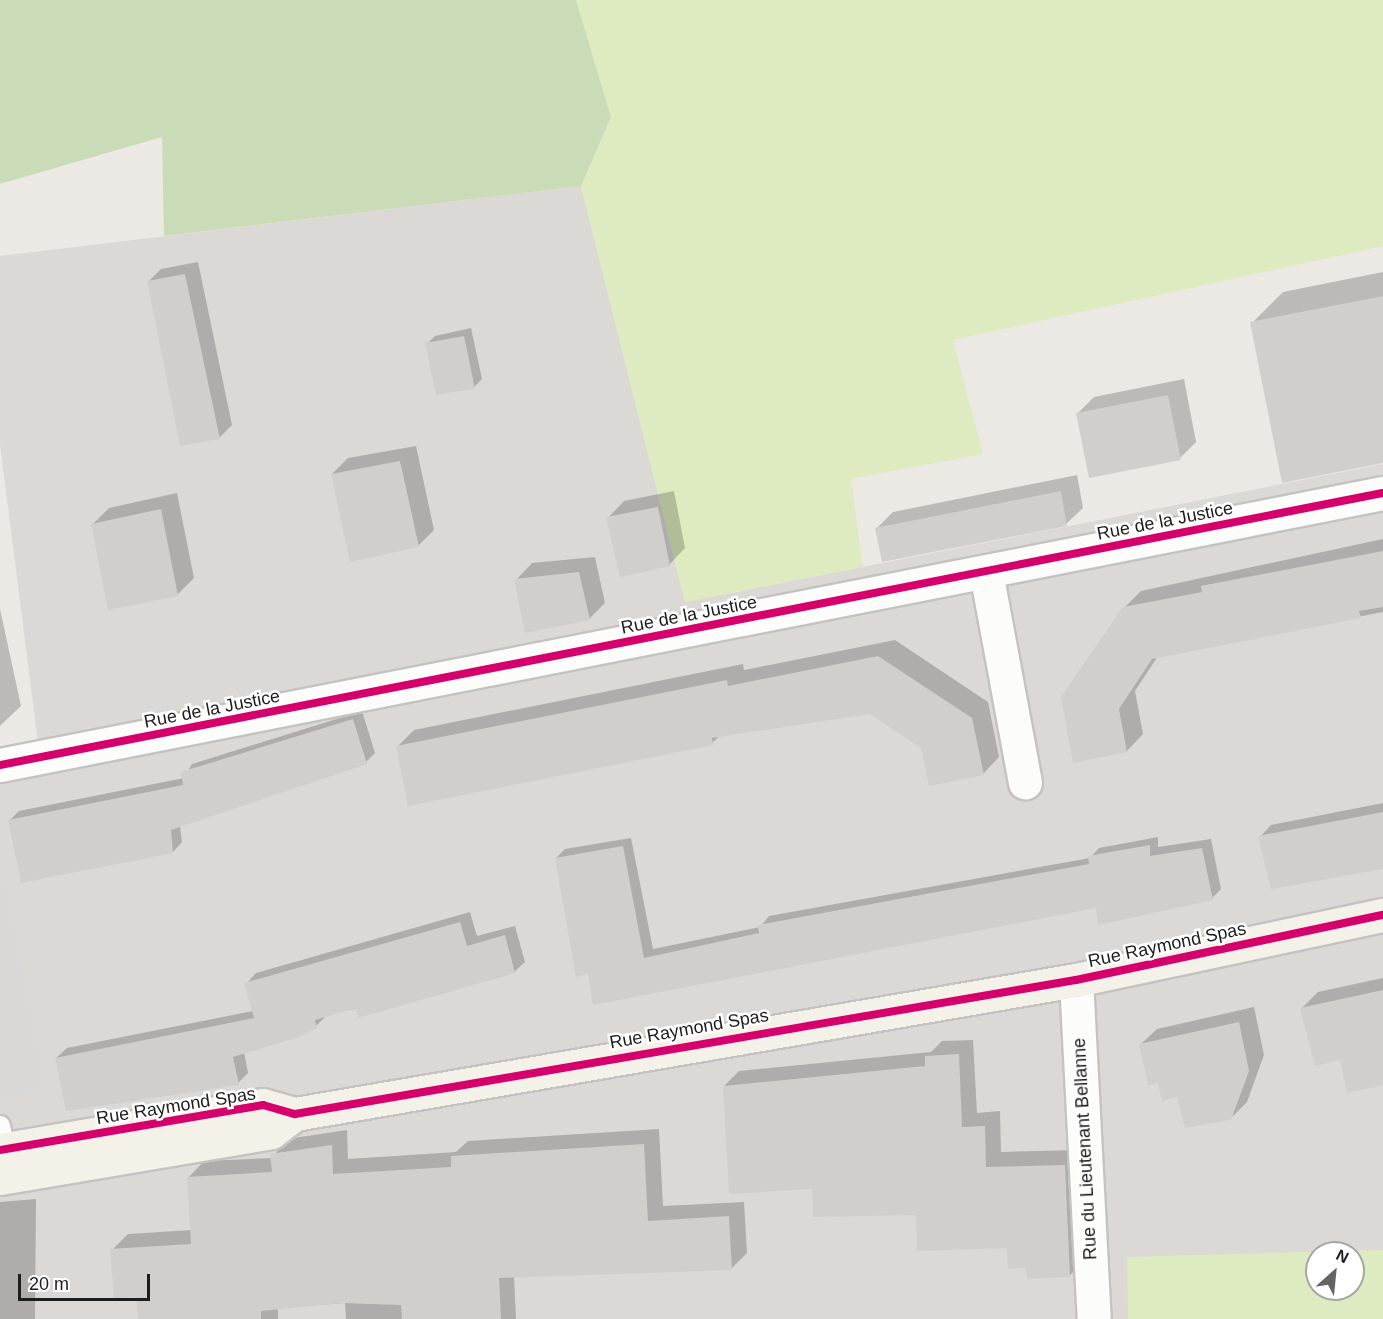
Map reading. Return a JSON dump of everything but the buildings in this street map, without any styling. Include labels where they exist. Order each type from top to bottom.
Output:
[{"type":"street","name":"Rue de la Justice","points":[[0,765],[1383,493]]},
{"type":"street","points":[[986,572],[1025,782]]},
{"type":"street","name":"Rue Raymond Spas","points":[[3,1156],[271,1132],[295,1114],[1076,980],[1383,915]]},
{"type":"street","name":"Rue du Lieutenant Bellanne","points":[[1076,980],[1094,1319]]},
{"type":"shaded area","points":[[581,186],[685,602],[1383,464],[1383,1319],[0,1319],[0,751],[38,743],[0,444],[0,256]]},
{"type":"shaded area","points":[[0,847],[47,1090],[0,1101]]},
{"type":"green space","points":[[0,0],[576,0],[611,117],[581,186],[164,236],[162,137],[0,184]]},
{"type":"green space","points":[[576,0],[1383,0],[1383,246],[953,340],[983,454],[851,479],[863,567],[685,602],[581,186],[611,117]]},
{"type":"green space","points":[[1365,1250],[1383,1250],[1383,1319],[1128,1319],[1127,1257],[1305,1252],[1305,1301],[1365,1301]]},
{"type":"cycle path","points":[[0,765],[1383,493]]},
{"type":"cycle path","points":[[0,1150],[263,1105],[295,1114],[1076,980],[1383,915]]}]
